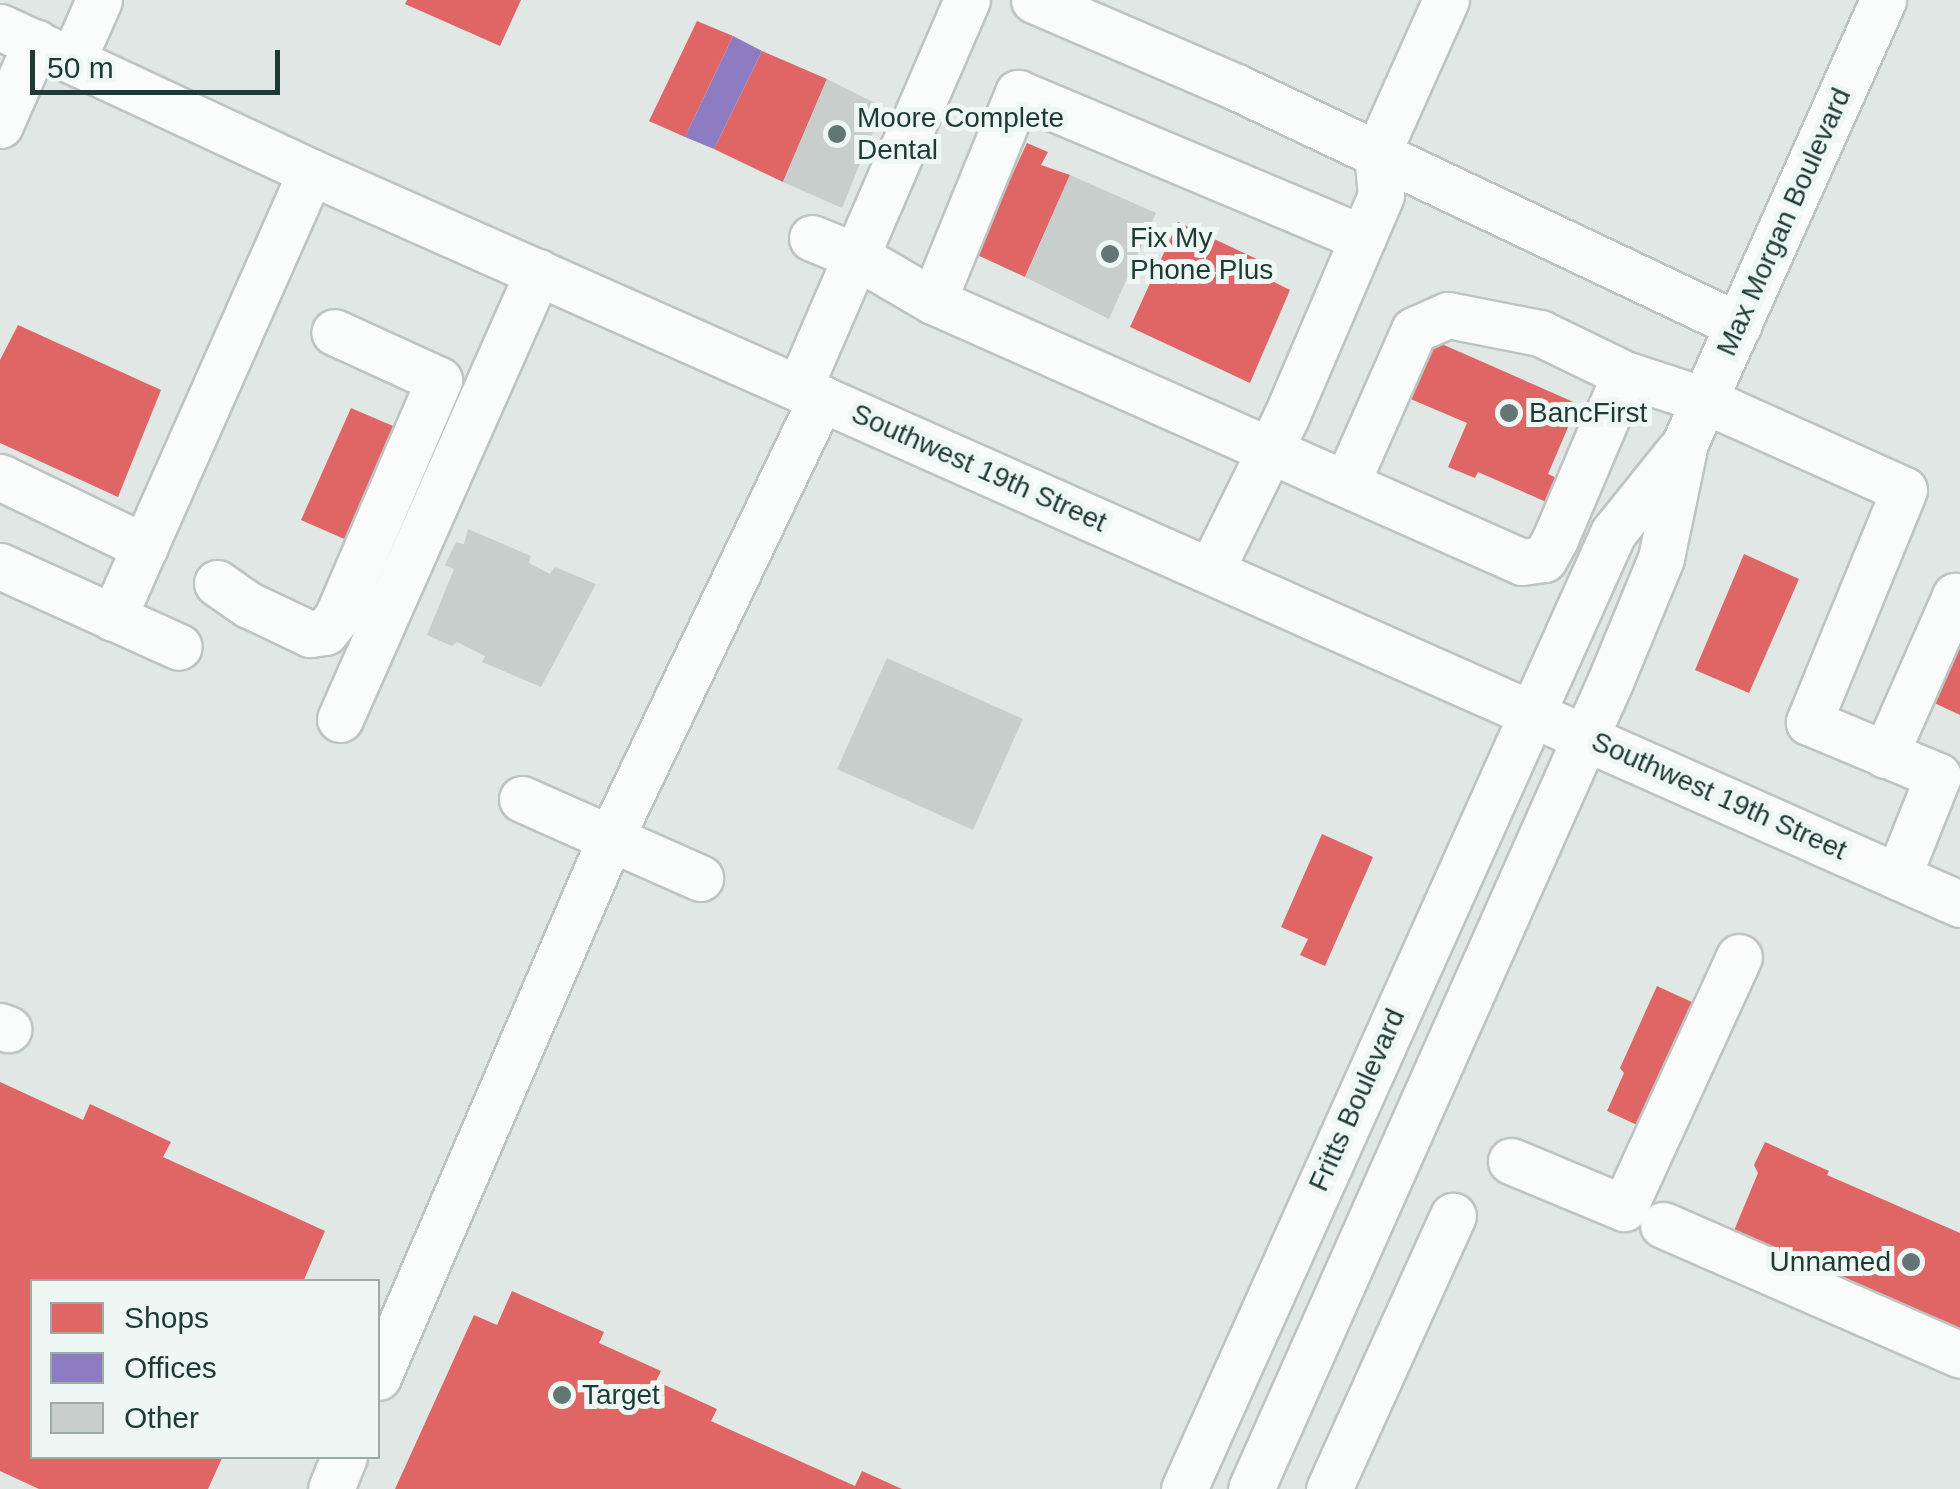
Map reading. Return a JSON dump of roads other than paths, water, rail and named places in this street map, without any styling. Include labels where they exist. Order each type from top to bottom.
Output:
[{"type":"street","points":[[0,125],[36,43],[100,0]]},
{"type":"street","points":[[380,1372],[610,839],[810,393],[924,51],[967,0]]},
{"type":"street","points":[[1034,0],[1377,154],[1738,325]]},
{"type":"street","points":[[1211,570],[1270,450],[1382,194],[1377,154],[1446,0]]},
{"type":"street","name":"Max Morgan Boulevard","points":[[1586,737],[1660,558],[1685,443],[1882,0]]},
{"type":"street","name":"Southwest 19th Street","points":[[36,43],[310,172],[1960,904]]},
{"type":"street","points":[[932,301],[1018,93],[1363,238]]},
{"type":"street","points":[[113,618],[310,172]]},
{"type":"street","points":[[812,238],[856,256],[932,301],[1522,562],[1544,558],[1625,374]]},
{"type":"street","points":[[340,719],[538,272]]},
{"type":"street","points":[[1348,482],[1414,330],[1448,314],[1540,333],[1625,374],[1704,400],[1904,490],[1809,722],[1949,778],[1898,876]]},
{"type":"street","points":[[217,583],[249,606],[310,634],[325,632],[337,617],[439,380],[334,332]]},
{"type":"street","name":"Max Morgan Boulevard","points":[[1531,712],[1613,533],[1685,443]]},
{"type":"street","points":[[0,477],[144,547]]},
{"type":"street","points":[[0,566],[178,647]]},
{"type":"street","points":[[1884,755],[1955,596],[1960,598]]},
{"type":"street","name":"Fritts Boulevard","points":[[1184,1489],[1531,712]]},
{"type":"street","points":[[1250,1489],[1586,737]]},
{"type":"street","points":[[522,799],[700,878]]},
{"type":"street","points":[[1511,1161],[1624,1208],[1738,957]]},
{"type":"street","points":[[1329,1489],[1453,1216]]},
{"type":"street","points":[[1663,1225],[1960,1355]]},
{"type":"street","points":[[330,1489],[343,1459]]},
{"type":"place","name":"Moore Complete Dental","points":[[837,134]]},
{"type":"place","name":"Fix My Phone Plus","points":[[1110,254]]},
{"type":"place","name":"BancFirst","points":[[1509,413]]},
{"type":"place","name":"Unnamed","points":[[1911,1262]]},
{"type":"place","name":"Target","points":[[562,1395]]}]
